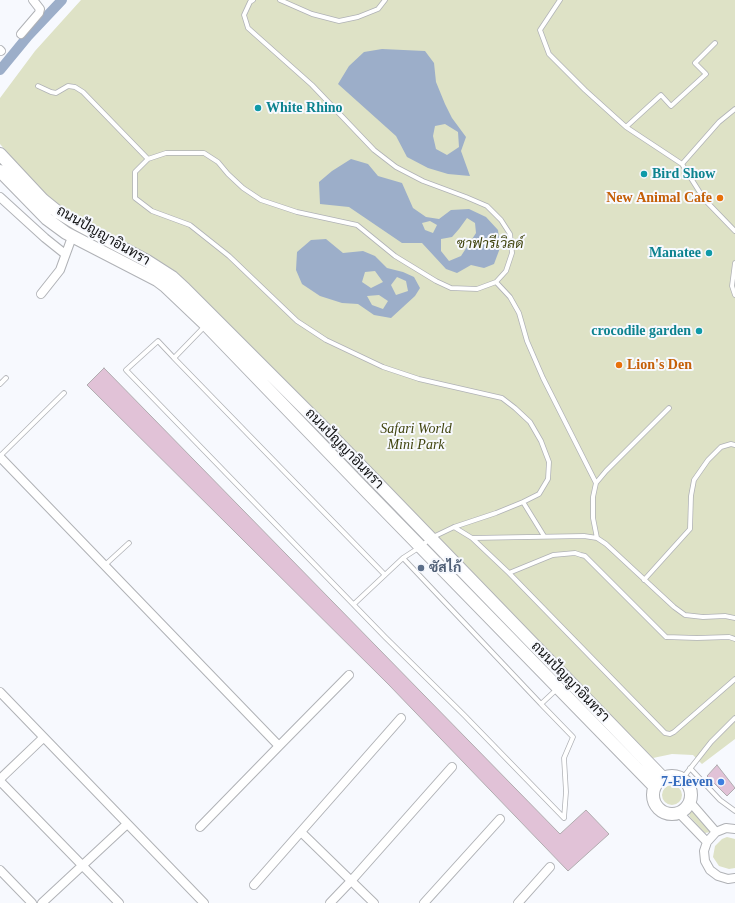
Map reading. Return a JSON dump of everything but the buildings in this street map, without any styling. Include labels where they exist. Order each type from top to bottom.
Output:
[{"type":"street","points":[[21,34],[39,13],[40,9],[33,0]]},
{"type":"street","name":"ถนนปัญญาอินทรา","points":[[0,154],[43,200],[60,213],[172,277],[210,321],[420,547],[563,684]]},
{"type":"street","name":"ถนนปัญญาอินทรา","points":[[0,171],[47,219],[72,237],[157,280],[210,321],[325,429],[431,538],[563,684],[658,782]]},
{"type":"street","points":[[0,197],[65,254]]},
{"type":"street","points":[[41,294],[60,270],[72,237]]},
{"type":"street","points":[[0,456],[104,566],[279,746]]},
{"type":"street","points":[[200,827],[349,675]]},
{"type":"street","points":[[0,692],[204,903]]},
{"type":"street","points":[[254,885],[401,718]]},
{"type":"street","points":[[43,738],[0,780],[119,903]]},
{"type":"street","points":[[330,903],[452,767]]},
{"type":"street","points":[[671,776],[682,779],[690,788],[691,795],[690,802],[685,809],[679,813],[671,815],[657,809],[653,802],[652,794],[658,782],[671,776]]},
{"type":"street","points":[[690,802],[716,832]]},
{"type":"street","points":[[679,813],[707,842]]},
{"type":"street","points":[[424,903],[500,819]]},
{"type":"street","points":[[42,903],[127,824]]},
{"type":"street","points":[[735,829],[726,828],[716,832],[707,842],[704,851],[705,862],[710,870],[718,876],[728,879],[735,878]]},
{"type":"street","points":[[301,832],[374,903]]},
{"type":"street","points":[[518,903],[550,867]]},
{"type":"street","points":[[0,870],[32,903]]},
{"type":"lane","points":[[253,0],[250,2],[244,16],[248,28],[312,85],[374,150],[396,167],[423,181],[487,206],[501,220],[510,234],[512,253],[506,271],[496,282],[477,289],[451,288],[436,281],[396,256],[357,225],[297,212],[261,200],[228,174],[218,162],[204,153],[166,153],[148,159],[135,172],[135,198],[152,211],[190,225],[229,256],[297,321],[326,340],[383,367],[419,379],[502,398],[516,408],[530,422],[541,441],[549,462],[548,479],[538,494],[524,502],[431,538],[402,558],[354,604]]},
{"type":"lane","points":[[280,0],[312,14],[339,21],[358,17],[378,9],[385,0]]},
{"type":"lane","points":[[560,0],[540,30],[549,54],[626,127],[682,164],[704,198],[735,232]]},
{"type":"lane","points":[[626,127],[661,95],[671,106],[706,74],[695,63],[715,43]]},
{"type":"lane","points":[[38,86],[56,93],[68,86],[75,87],[83,92],[148,159]]},
{"type":"lane","points":[[682,164],[719,122],[735,109]]},
{"type":"lane","points":[[735,263],[732,286],[735,295]]},
{"type":"lane","points":[[496,282],[510,297],[519,313],[527,341],[543,378],[596,483]]},
{"type":"lane","points":[[174,358],[210,321]]},
{"type":"lane","points":[[385,575],[158,341],[126,370],[564,818],[566,792],[564,758],[573,738],[402,558]]},
{"type":"lane","points":[[0,384],[6,378]]},
{"type":"lane","points":[[0,456],[64,393]]},
{"type":"lane","points":[[598,538],[592,518],[592,497],[596,483],[606,471],[669,408]]},
{"type":"lane","points":[[644,580],[690,529],[691,496],[694,480],[708,460],[721,447],[732,444],[735,445]]},
{"type":"lane","points":[[524,502],[544,536]]},
{"type":"lane","points":[[454,528],[472,538],[509,573],[665,733],[670,734],[674,732],[735,679]]},
{"type":"lane","points":[[472,538],[584,536],[598,538],[674,608],[685,615],[703,617],[725,616],[735,618]]},
{"type":"lane","points":[[104,566],[129,542]]},
{"type":"lane","points":[[509,573],[552,555],[575,553],[581,554],[585,556],[666,637],[729,637],[735,640]]},
{"type":"lane","points":[[541,704],[563,684]]},
{"type":"lane","points":[[682,779],[711,742],[735,718]]},
{"type":"lane","points":[[690,768],[720,800],[735,811]]},
{"type":"green space","name":"ซาฟารีเวิลด์","points":[[81,0],[735,0],[735,739],[702,764],[693,755],[672,754],[653,758],[213,312],[175,271],[68,212],[49,199],[0,144],[0,98],[35,51]]},
{"type":"green space","points":[[668,785],[676,785],[682,791],[682,799],[676,805],[668,805],[662,799],[662,791]]},
{"type":"green space","points":[[691,811],[695,813],[710,832],[705,833],[690,817],[689,814]]},
{"type":"green space","points":[[727,837],[735,839],[735,868],[729,869],[719,866],[713,857],[715,846],[722,839]]},
{"type":"water","points":[[382,49],[425,51],[434,63],[436,82],[445,104],[452,118],[466,137],[461,151],[470,176],[448,174],[428,168],[407,157],[396,136],[338,84],[349,66],[364,52]],"holes":[[[445,124],[458,132],[459,147],[447,155],[436,149],[433,136],[435,126]]]},
{"type":"water","points":[[351,159],[368,164],[378,176],[402,183],[413,208],[426,217],[439,219],[451,210],[469,209],[486,217],[498,230],[500,248],[494,264],[484,268],[471,265],[457,273],[446,269],[422,243],[402,243],[349,207],[320,204],[319,182],[332,171]],"holes":[[[467,218],[475,223],[476,233],[461,256],[449,261],[441,251],[441,239],[452,237]],[[430,221],[437,225],[433,233],[425,230],[422,223]]]},
{"type":"water","points":[[326,239],[343,253],[363,251],[375,256],[387,268],[403,272],[414,277],[420,288],[415,296],[391,318],[374,315],[358,304],[342,303],[320,296],[302,284],[296,270],[297,252],[311,240]],"holes":[[[375,271],[383,282],[371,288],[362,282],[365,272]],[[397,277],[406,281],[408,291],[396,295],[391,285]],[[379,295],[388,301],[383,309],[372,305],[367,296]]]},
{"type":"waterway","points":[[0,70],[28,36],[62,0]]},
{"type":"place","name":"White Rhino","points":[[258,108]]},
{"type":"place","name":"Bird Show","points":[[644,174]]},
{"type":"place","name":"New Animal Cafe","points":[[720,198]]},
{"type":"place","name":"Manatee","points":[[709,253]]},
{"type":"place","name":"crocodile garden","points":[[699,331]]},
{"type":"place","name":"Lion's Den","points":[[619,365]]},
{"type":"place","name":"ซัสไก้","points":[[421,568]]},
{"type":"place","name":"7-Eleven","points":[[721,782]]},
{"type":"park label","name":"Safari World Mini Park","points":[[416,438]]}]
